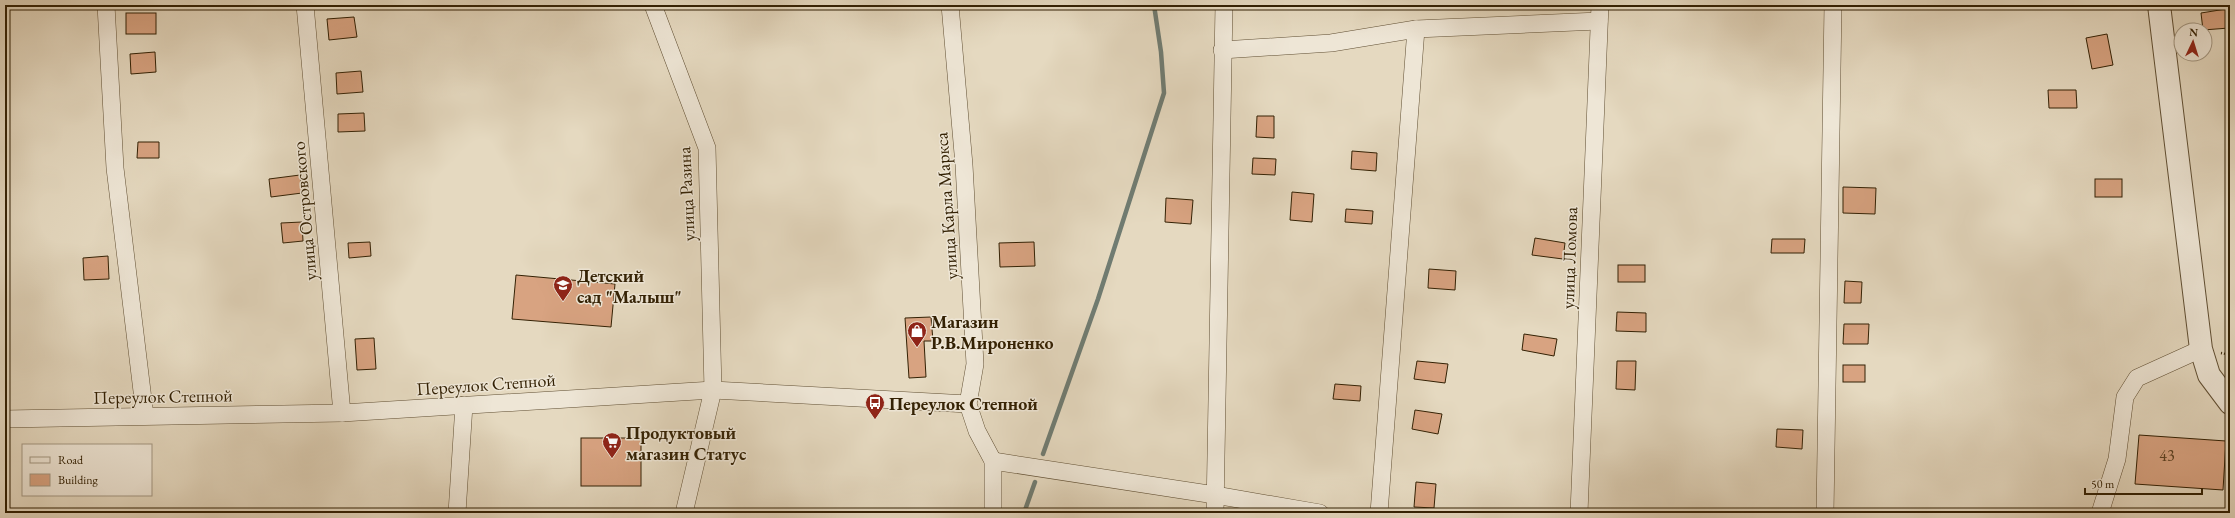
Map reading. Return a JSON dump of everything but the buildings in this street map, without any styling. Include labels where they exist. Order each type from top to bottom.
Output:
[{"type":"street","points":[[106,5],[115,168],[145,416]]},
{"type":"street","name":"улица Островского","points":[[306,5],[342,413]]},
{"type":"street","name":"улица Разина","points":[[653,5],[707,148],[713,390],[684,513]]},
{"type":"street","name":"улица Карла Маркса","points":[[950,5],[964,165],[975,364],[968,404]]},
{"type":"street","points":[[1215,513],[1222,50],[1224,5]]},
{"type":"street","points":[[1825,513],[1833,5]]},
{"type":"street","points":[[2159,5],[2201,349],[2209,375],[2230,403]]},
{"type":"street","points":[[1222,50],[1331,43],[1416,29],[1600,13]]},
{"type":"street","name":"улица Ломова","points":[[1579,513],[1600,13]]},
{"type":"street","points":[[1379,513],[1416,29]]},
{"type":"street","points":[[2100,513],[2117,459],[2125,397],[2137,378],[2201,349]]},
{"type":"street","name":"Переулок Степной","points":[[5,419],[342,413],[713,390],[968,404]]},
{"type":"street","points":[[968,404],[977,431],[993,461],[993,513]]},
{"type":"street","points":[[457,513],[464,406]]},
{"type":"street","points":[[993,461],[1215,495],[1320,513]]},
{"type":"waterway","points":[[1043,454],[1098,299],[1164,93],[1161,52],[1154,5]]},
{"type":"waterway","points":[[1024,513],[1035,482]]},
{"type":"place","name":"Детский сад \"Малыш\"","points":[[563,302]]},
{"type":"place","name":"Магазин Р.В.Мироненко","points":[[917,348]]},
{"type":"place","name":"Переулок Степной","points":[[875,420]]},
{"type":"place","name":"Продуктовый магазин Статус","points":[[612,459]]}]
